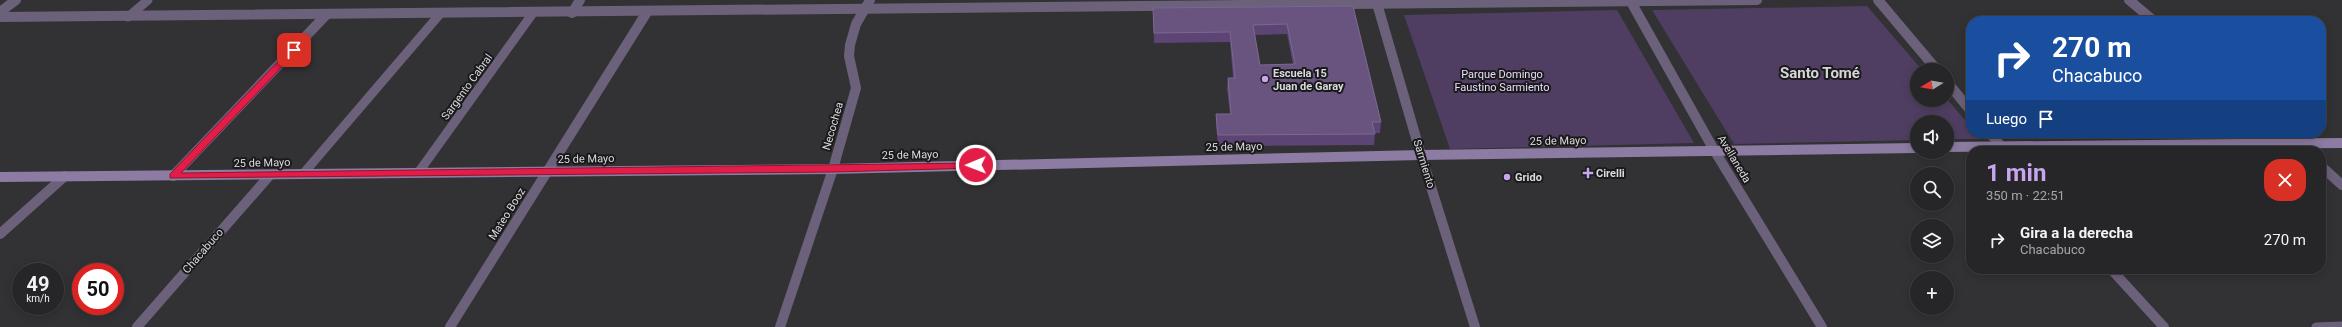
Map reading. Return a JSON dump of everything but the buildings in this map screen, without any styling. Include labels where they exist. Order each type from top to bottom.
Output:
[{"type":"main road","points":[[2128,146],[2293,142],[2342,143]]},
{"type":"main road","name":"25 de Mayo","points":[[0,177],[833,169],[1421,155],[1910,148]]},
{"type":"main road","points":[[1954,148],[1966,148]]},
{"type":"street","points":[[0,12],[16,0]]},
{"type":"street","points":[[572,13],[580,0]]},
{"type":"street","name":"Necochea","points":[[780,327],[833,169],[856,88],[856,76],[849,52],[857,20],[870,0]]},
{"type":"street","points":[[0,17],[864,10],[1121,4],[1757,0]]},
{"type":"street","points":[[1878,0],[1931,63]]},
{"type":"street","points":[[2129,0],[2148,16]]},
{"type":"street","name":"Avellaneda","points":[[1630,1],[1714,150],[1822,327]]},
{"type":"street","name":"Sarmiento","points":[[1376,2],[1421,155],[1475,327]]},
{"type":"street","name":"Mateo Booz","points":[[450,327],[647,12]]},
{"type":"street","points":[[173,176],[326,15]]},
{"type":"street","points":[[1954,90],[1966,105]]},
{"type":"street","points":[[1994,138],[2001,146]]},
{"type":"street","points":[[2289,138],[2298,146]]},
{"type":"street","points":[[2326,171],[2342,185]]},
{"type":"street","name":"Chacabuco","points":[[137,327],[270,175]]},
{"type":"street","points":[[0,234],[65,176]]},
{"type":"street","points":[[2116,274],[2164,327]]},
{"type":"lane","points":[[128,17],[148,0]]},
{"type":"lane","name":"Sargento Cabral","points":[[418,173],[533,13]]},
{"type":"lane","points":[[304,174],[440,14]]},
{"type":"lane","points":[[2316,327],[2342,326]]},
{"type":"green space","points":[[1867,6],[1916,63],[1910,63],[1910,107],[1954,107],[1966,121],[1966,138],[1981,139],[1954,139],[1954,115],[1910,115],[1910,140],[1734,144],[1652,10]]},
{"type":"green space","name":"Parque Domingo Faustino Sarmiento","points":[[1617,10],[1694,143],[1450,149],[1404,15]]},
{"type":"place","name":"Escuela 15 Juan de Garay","points":[[1265,79]]},
{"type":"place","name":"Cirelli","points":[[1588,173]]},
{"type":"place","name":"Grido","points":[[1507,177]]},
{"type":"district","name":"Santo Tomé","points":[[1820,73]]},
{"type":"route","points":[[294,50],[173,176],[833,169],[976,165]]}]
